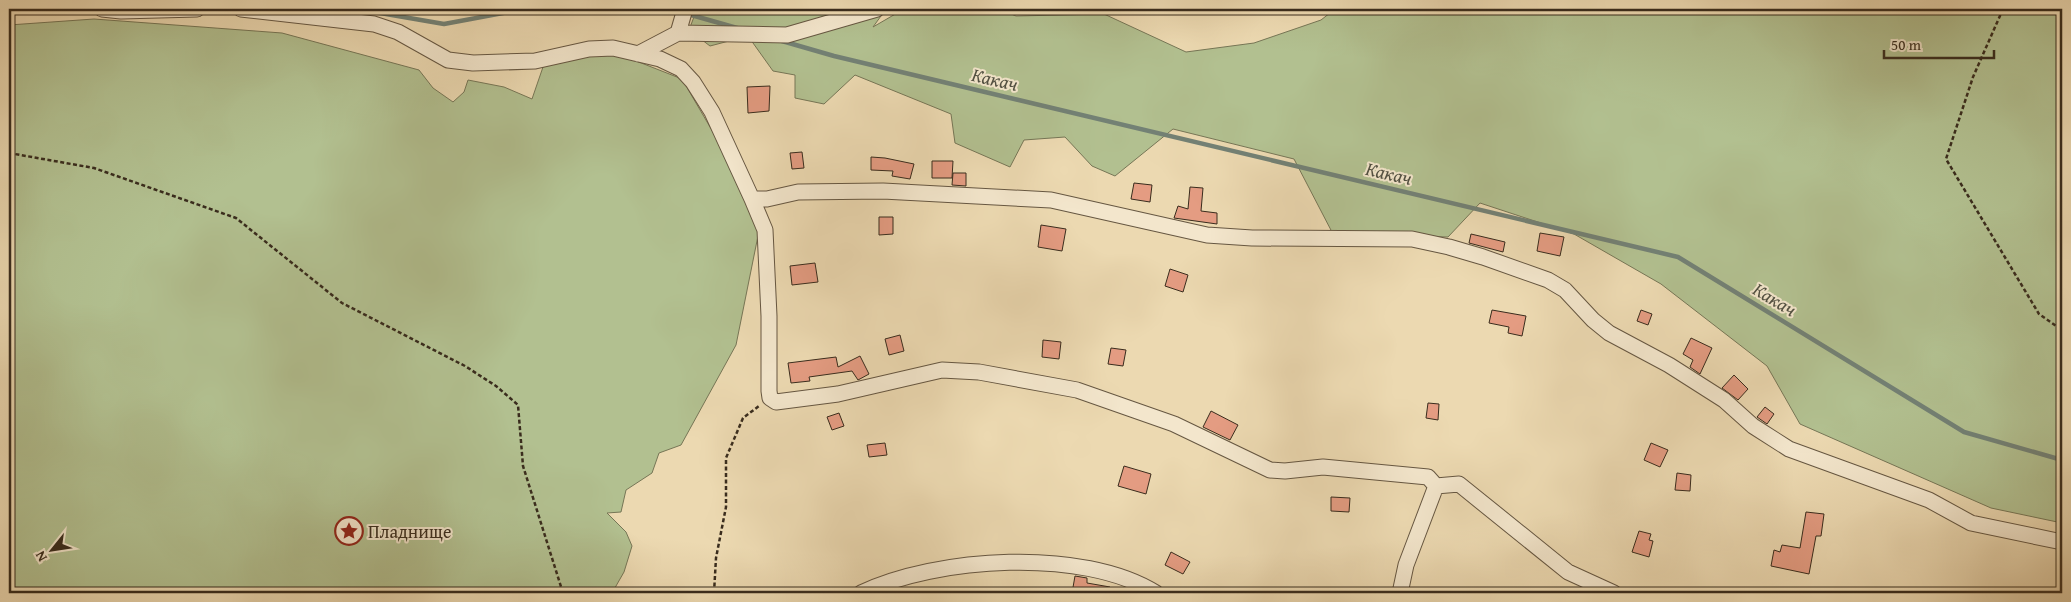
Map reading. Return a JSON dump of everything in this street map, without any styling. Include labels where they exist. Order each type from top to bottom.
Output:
[{"type":"street","points":[[102,9],[121,11],[197,9]]},
{"type":"street","points":[[241,9],[374,24],[398,32],[448,60],[473,63],[535,61],[589,50],[613,48],[660,59],[688,74],[712,112],[765,230],[770,398],[783,402],[838,394],[942,370],[979,372],[1077,390],[1174,424],[1270,470],[1285,471],[1323,467],[1415,475],[1428,477],[1436,486]]},
{"type":"street","points":[[638,54],[681,21],[761,34],[788,35],[877,9]]},
{"type":"street","points":[[752,199],[767,199],[798,192],[883,191],[1051,200],[1207,235],[1252,238],[1412,239],[1449,247],[1548,280],[1565,290],[1593,320],[1610,333],[1669,365],[1724,400],[1753,426],[1789,448],[1929,500],[1971,523],[2062,542]]},
{"type":"street","points":[[1436,486],[1459,484],[1568,572],[1614,593]]},
{"type":"street","points":[[1400,593],[1406,565],[1436,486]]},
{"type":"street","points":[[861,593],[910,575],[963,566],[1019,562],[1068,565],[1109,574],[1128,579],[1156,593]]},
{"type":"path","points":[[2004,9],[1973,77],[1946,159],[2039,314],[2062,330]]},
{"type":"path","points":[[9,153],[94,168],[236,218],[342,303],[465,366],[496,386],[518,405],[523,466],[563,593]]},
{"type":"path","points":[[714,593],[716,558],[726,507],[726,458],[743,418],[770,398]]},
{"type":"green space","points":[[697,9],[886,9],[873,27],[904,9],[999,9],[1016,16],[1104,14],[1186,52],[1254,43],[1321,20],[1335,9],[2062,9],[2062,523],[1991,508],[1800,424],[1767,366],[1661,284],[1574,234],[1480,203],[1448,237],[1333,234],[1294,159],[1173,129],[1115,176],[1092,166],[1065,137],[1024,140],[1010,167],[955,143],[951,114],[855,75],[824,104],[795,98],[795,75],[773,71],[748,36],[710,46],[689,30]]},
{"type":"green space","points":[[94,19],[282,33],[419,70],[433,88],[453,102],[464,92],[468,80],[504,87],[532,99],[543,67],[584,55],[621,55],[682,79],[762,216],[736,345],[681,445],[659,453],[652,473],[626,490],[621,512],[607,513],[626,532],[632,546],[624,572],[612,593],[9,593],[9,25]]},
{"type":"building","points":[[770,86],[769,111],[748,113],[747,87]]},
{"type":"building","points":[[802,152],[804,168],[792,169],[790,153]]},
{"type":"building","points":[[871,157],[914,164],[910,179],[892,176],[893,171],[871,170]]},
{"type":"building","points":[[932,161],[953,161],[952,178],[932,178]]},
{"type":"building","points":[[953,173],[966,173],[966,186],[952,185]]},
{"type":"building","points":[[1134,183],[1152,185],[1150,202],[1131,199]]},
{"type":"building","points":[[1190,187],[1203,188],[1201,211],[1217,213],[1217,224],[1174,218],[1178,206],[1188,209]]},
{"type":"building","points":[[879,217],[893,217],[893,234],[879,235]]},
{"type":"building","points":[[1041,225],[1066,229],[1062,251],[1038,247]]},
{"type":"building","points":[[1540,233],[1564,237],[1560,256],[1537,251]]},
{"type":"building","points":[[1471,234],[1505,242],[1503,252],[1469,243]]},
{"type":"building","points":[[815,263],[818,282],[792,285],[790,266]]},
{"type":"building","points":[[1170,269],[1188,275],[1183,292],[1165,286]]},
{"type":"building","points":[[1492,310],[1526,316],[1522,336],[1508,333],[1509,327],[1489,323]]},
{"type":"building","points":[[1641,310],[1652,314],[1648,325],[1637,321]]},
{"type":"building","points":[[900,335],[904,351],[889,355],[885,339]]},
{"type":"building","points":[[1691,338],[1712,348],[1700,374],[1690,367],[1693,360],[1683,354]]},
{"type":"building","points":[[1043,340],[1061,342],[1059,359],[1042,357]]},
{"type":"building","points":[[1111,348],[1126,350],[1123,366],[1108,364]]},
{"type":"building","points":[[860,356],[869,374],[858,380],[852,371],[809,377],[810,381],[791,383],[788,363],[836,357],[838,367]]},
{"type":"building","points":[[1734,375],[1748,389],[1738,400],[1722,388]]},
{"type":"building","points":[[1428,403],[1439,404],[1438,420],[1426,418]]},
{"type":"building","points":[[1765,407],[1774,414],[1767,424],[1757,417]]},
{"type":"building","points":[[1211,411],[1238,425],[1230,440],[1203,427]]},
{"type":"building","points":[[839,413],[844,426],[832,430],[827,417]]},
{"type":"building","points":[[885,443],[887,455],[869,457],[867,445]]},
{"type":"building","points":[[1651,443],[1668,450],[1660,467],[1644,460]]},
{"type":"building","points":[[1124,466],[1151,474],[1146,494],[1118,486]]},
{"type":"building","points":[[1677,473],[1691,475],[1690,491],[1675,490]]},
{"type":"building","points":[[1331,497],[1350,498],[1349,512],[1331,511]]},
{"type":"building","points":[[1806,512],[1824,514],[1821,536],[1816,536],[1809,574],[1771,566],[1774,550],[1780,552],[1782,545],[1800,548]]},
{"type":"building","points":[[1639,531],[1651,534],[1649,540],[1653,541],[1649,557],[1632,552]]},
{"type":"building","points":[[1171,552],[1190,562],[1183,574],[1165,565]]},
{"type":"building","points":[[1075,576],[1087,578],[1087,583],[1110,587],[1109,593],[1072,593]]},
{"type":"waterway","name":"Какач","points":[[357,9],[444,24],[525,9]]},
{"type":"waterway","name":"Какач","points":[[670,9],[737,28]]},
{"type":"waterway","name":"Какач","points":[[782,41],[834,56],[1678,257],[1964,432],[2062,460]]},
{"type":"place","name":"Пладнище","points":[[349,531]]}]
